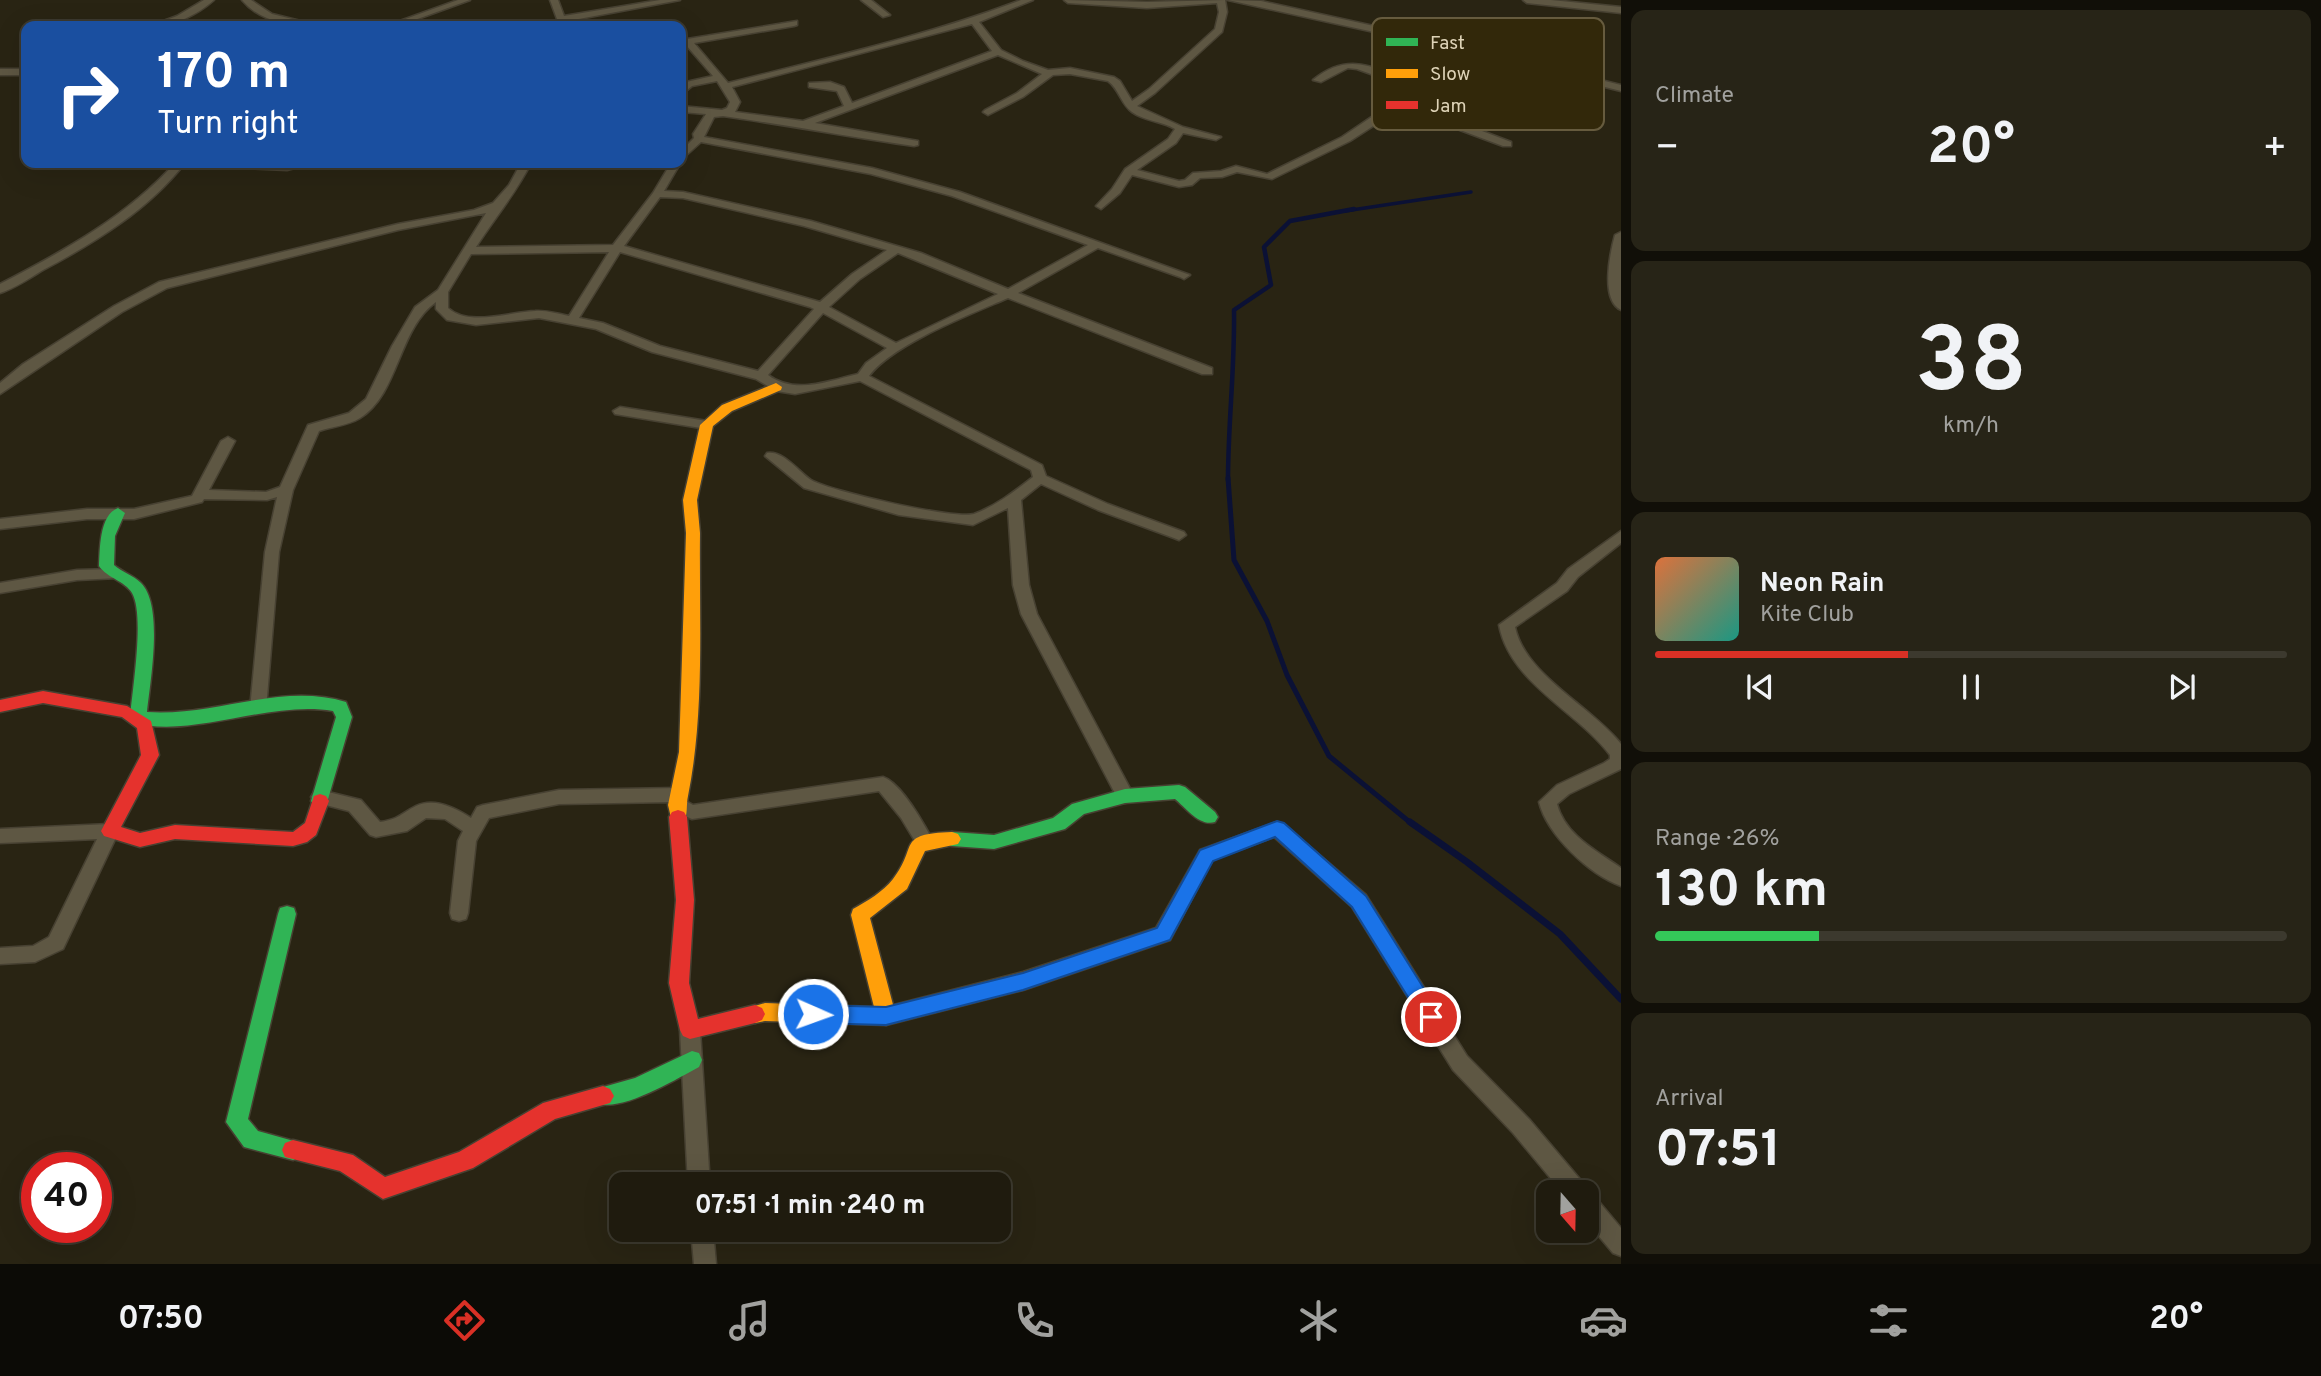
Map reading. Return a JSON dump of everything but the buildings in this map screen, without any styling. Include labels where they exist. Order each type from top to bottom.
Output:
[{"type":"street","points":[[170,21],[210,0]]},
{"type":"street","points":[[246,0],[267,16],[292,21]]},
{"type":"street","points":[[405,21],[466,0]]},
{"type":"street","points":[[554,0],[563,21]]},
{"type":"street","points":[[574,21],[676,0]]},
{"type":"street","points":[[865,0],[886,15]]},
{"type":"street","points":[[726,86],[974,22],[1029,0]]},
{"type":"street","points":[[1068,0],[1122,1],[1147,5],[1220,0],[1223,12],[1219,30],[1152,92],[1131,106]]},
{"type":"street","points":[[1232,0],[1372,29]]},
{"type":"street","points":[[1527,0],[1621,10]]},
{"type":"street","points":[[974,22],[998,52],[1031,67],[1051,72],[1070,71],[1111,79],[1138,112],[1180,129],[1216,137]]},
{"type":"street","points":[[686,43],[794,23]]},
{"type":"street","points":[[686,44],[726,86],[735,102],[731,110],[720,112],[706,121],[698,134],[699,139]]},
{"type":"street","points":[[804,124],[998,52]]},
{"type":"street","points":[[1318,80],[1347,65],[1372,71]]},
{"type":"street","points":[[0,72],[21,72]]},
{"type":"street","points":[[988,112],[1020,95],[1051,72]]},
{"type":"street","points":[[686,87],[718,78]]},
{"type":"street","points":[[1604,84],[1621,88]]},
{"type":"street","points":[[812,85],[841,89],[850,108]]},
{"type":"street","points":[[686,109],[804,124],[914,143]]},
{"type":"street","points":[[1129,171],[1179,184],[1188,183],[1197,175],[1222,174],[1236,169],[1268,177],[1346,139],[1372,122]]},
{"type":"street","points":[[1101,206],[1116,191],[1129,171],[1171,141],[1180,129]]},
{"type":"street","points":[[1470,130],[1507,144]]},
{"type":"street","points":[[686,152],[699,139]]},
{"type":"street","points":[[699,139],[872,171],[956,194],[1184,275]]},
{"type":"street","points":[[0,289],[111,224],[160,188],[176,168]]},
{"type":"street","points":[[258,709],[272,552],[286,490],[307,436],[313,428],[364,410],[372,401],[398,346],[421,307],[442,292],[497,205],[514,186],[523,168]]},
{"type":"street","points":[[571,322],[617,248],[673,168]]},
{"type":"street","points":[[657,194],[683,195],[807,223],[917,255],[1207,371]]},
{"type":"street","points":[[0,390],[28,368],[118,309],[163,285],[398,227],[449,220],[497,205]]},
{"type":"street","points":[[1621,234],[1615,256],[1615,298],[1621,306]]},
{"type":"street","points":[[862,377],[863,372],[881,356],[1030,283],[1096,245]]},
{"type":"street","points":[[470,251],[617,248],[819,307],[896,348]]},
{"type":"street","points":[[761,376],[819,307],[872,263],[896,249]]},
{"type":"street","points":[[442,292],[442,310],[451,317],[476,321],[539,314],[599,326],[625,334],[656,349],[761,376],[776,387],[795,390],[862,377],[1023,460],[1037,468],[1040,478],[1103,507],[1179,535]]},
{"type":"street","points":[[698,1172],[690,1030],[679,984],[685,900],[678,800],[688,752],[693,533],[690,500],[707,425],[727,408],[776,387]]},
{"type":"street","points":[[620,411],[707,425]]},
{"type":"street","points":[[0,524],[118,513],[134,514],[197,499],[228,441]]},
{"type":"street","points":[[772,456],[808,485],[900,510],[974,520],[1014,499],[1040,478]]},
{"type":"street","points":[[200,494],[267,496],[286,490]]},
{"type":"street","points":[[1014,499],[1021,585],[1029,614],[1125,796]]},
{"type":"street","points":[[118,513],[108,536],[106,566],[113,574],[138,589],[144,603],[145,632],[138,718]]},
{"type":"street","points":[[1621,536],[1573,573],[1562,587],[1507,625],[1510,639],[1519,656],[1617,744],[1619,762],[1604,773],[1563,790],[1548,802],[1551,817],[1559,828],[1621,878]]},
{"type":"street","points":[[0,588],[77,575],[113,574]]},
{"type":"street","points":[[0,706],[43,697],[127,712],[145,725],[150,755],[56,943],[35,954],[0,956]]},
{"type":"street","points":[[0,836],[110,831],[140,840],[175,832],[293,839],[304,837],[311,830],[341,734],[344,717],[340,706],[332,701],[164,722],[138,718]]},
{"type":"street","points":[[459,913],[467,841],[483,812],[559,797],[678,800],[692,812],[883,784],[907,813],[924,841]]},
{"type":"street","points":[[886,1016],[860,915],[894,893],[912,866],[913,849],[924,841],[948,839],[994,842],[1059,824],[1078,810],[1125,796],[1179,792],[1209,817]]},
{"type":"street","points":[[320,797],[355,805],[376,830],[401,826],[423,811],[448,812],[474,829]]},
{"type":"street","points":[[690,1030],[765,1012],[886,1016],[1023,981],[1163,934],[1206,855],[1277,828],[1359,901],[1460,1063],[1521,1126],[1566,1180]]},
{"type":"street","points":[[287,914],[237,1122],[252,1140],[345,1162],[383,1188],[465,1161],[550,1110],[638,1087],[692,1060]]},
{"type":"street","points":[[1600,1220],[1621,1245]]},
{"type":"street","points":[[703,1242],[705,1264]]},
{"type":"waterway","points":[[1345,211],[1471,192]]},
{"type":"waterway","points":[[1228,478],[1234,310],[1271,285],[1264,247],[1290,221],[1354,209]]},
{"type":"waterway","points":[[1228,478],[1234,560],[1267,621],[1287,675],[1329,756],[1412,824]]},
{"type":"waterway","points":[[1410,822],[1560,934],[1621,999]]},
{"type":"traffic: fast","points":[[118,513],[108,536],[106,566],[137,588],[142,597],[145,630],[138,718],[190,718],[292,702],[340,706],[344,717],[320,801]]},
{"type":"traffic: fast","points":[[952,839],[994,842],[1059,824],[1078,809],[1125,796],[1179,792],[1209,817]]},
{"type":"traffic: fast","points":[[287,914],[237,1122],[252,1140],[293,1150]]},
{"type":"traffic: fast","points":[[603,1096],[638,1087],[692,1060]]},
{"type":"traffic: slow","points":[[678,817],[677,805],[688,752],[693,533],[690,500],[707,425],[727,408],[776,387]]},
{"type":"traffic: slow","points":[[755,1014],[765,1012],[886,1016],[860,915],[900,884],[919,846],[925,842],[952,839]]},
{"type":"traffic: jam","points":[[0,706],[43,697],[127,712],[145,725],[150,755],[110,831],[140,840],[175,832],[293,839],[310,830],[320,801]]},
{"type":"traffic: jam","points":[[678,817],[685,900],[679,983],[690,1030],[755,1014]]},
{"type":"traffic: jam","points":[[293,1150],[345,1162],[383,1188],[465,1161],[550,1110],[603,1096]]},
{"type":"route","points":[[813,1014],[886,1016],[1023,981],[1163,934],[1206,855],[1277,828],[1359,901],[1431,1017]]}]
